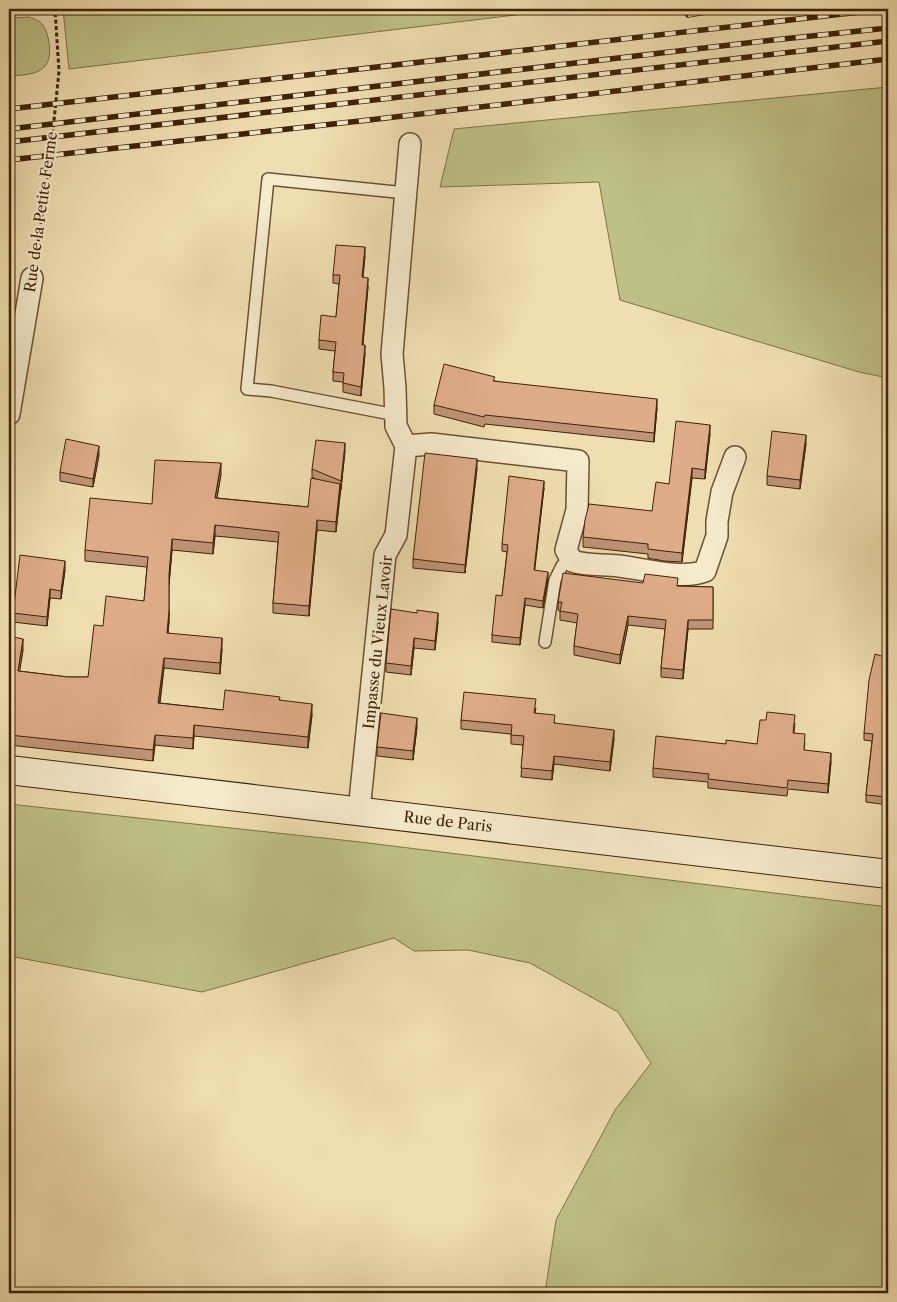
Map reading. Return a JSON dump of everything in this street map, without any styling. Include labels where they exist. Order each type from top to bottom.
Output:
[{"type":"main road","name":"Rue de Paris","points":[[9,770],[888,874]]},
{"type":"street","points":[[410,144],[392,354],[396,426],[406,446],[431,444],[578,461],[577,510],[566,550],[572,561],[585,565],[617,566],[696,575],[705,571],[717,536],[717,521],[722,492],[735,457]]},
{"type":"street","name":"Rue de la Petite Ferme","points":[[9,414],[16,334],[32,278]]},
{"type":"street","name":"Impasse du Vieux Lavoir","points":[[359,811],[385,555],[396,535],[406,446]]},
{"type":"lane","points":[[396,192],[268,179],[247,389],[271,390],[396,415]]},
{"type":"lane","points":[[545,642],[555,580],[562,566],[570,557]]},
{"type":"path","name":"Rue de la Petite Ferme","points":[[32,278],[49,170],[60,71],[55,9]]},
{"type":"green space","points":[[63,9],[565,9],[69,69]]},
{"type":"green space","points":[[29,17],[40,22],[46,30],[50,49],[48,61],[43,69],[38,71],[9,76],[9,18]]},
{"type":"green space","points":[[888,87],[888,378],[859,372],[620,300],[599,182],[440,187],[454,129]]},
{"type":"green space","points":[[9,804],[360,842],[888,907],[888,1293],[545,1293],[556,1220],[615,1110],[651,1063],[618,1012],[530,963],[468,950],[414,951],[394,938],[202,992],[9,956]]},
{"type":"building","points":[[336,245],[365,247],[362,277],[368,278],[362,345],[365,345],[361,387],[343,383],[344,373],[333,372],[336,342],[319,340],[321,315],[336,317],[340,275],[333,275]]},
{"type":"building","points":[[444,364],[495,377],[493,381],[657,399],[654,433],[485,415],[484,417],[434,405]]},
{"type":"building","points":[[676,421],[710,425],[705,470],[692,468],[682,553],[648,549],[648,544],[583,537],[589,504],[652,511],[656,482],[669,484]]},
{"type":"building","points":[[772,431],[806,435],[800,480],[767,476]]},
{"type":"building","points":[[66,439],[99,446],[93,479],[60,472]]},
{"type":"building","points":[[316,440],[345,443],[341,481],[312,469]]},
{"type":"building","points":[[425,453],[477,459],[465,565],[413,559]]},
{"type":"building","points":[[155,460],[221,463],[215,498],[308,507],[311,478],[340,484],[336,522],[317,520],[309,606],[273,603],[279,532],[215,525],[213,543],[172,539],[167,633],[222,638],[220,663],[164,658],[158,703],[223,710],[225,690],[280,697],[279,700],[312,704],[308,737],[194,725],[193,738],[155,735],[153,750],[9,735],[9,636],[23,639],[18,671],[68,677],[88,677],[94,625],[103,626],[106,596],[144,601],[148,557],[85,550],[90,498],[152,504]]},
{"type":"building","points":[[509,476],[544,481],[534,570],[548,572],[543,601],[525,598],[520,638],[492,635],[496,595],[502,596],[508,545],[502,544]]},
{"type":"building","points":[[20,555],[65,561],[61,591],[50,589],[47,617],[13,613]]},
{"type":"building","points":[[563,573],[643,583],[645,574],[678,578],[677,586],[713,587],[713,620],[688,620],[683,670],[661,668],[666,620],[628,616],[620,655],[574,646],[578,614],[560,611],[562,602],[558,602]]},
{"type":"building","points":[[391,609],[417,613],[417,610],[438,613],[435,641],[414,638],[411,666],[386,663]]},
{"type":"building","points":[[875,654],[888,658],[888,797],[866,795],[873,734],[864,733],[869,680]]},
{"type":"building","points":[[464,692],[536,699],[534,713],[555,715],[554,723],[614,730],[610,762],[554,756],[552,771],[521,768],[524,736],[511,735],[512,725],[461,720]]},
{"type":"building","points":[[767,712],[795,715],[793,733],[805,734],[804,750],[831,753],[828,784],[788,780],[787,788],[708,779],[709,774],[653,768],[656,736],[726,744],[726,740],[757,744],[760,720],[766,720]]},
{"type":"building","points":[[381,713],[417,718],[413,751],[377,747]]},
{"type":"railway","points":[[688,15],[723,9]]},
{"type":"railway","points":[[9,109],[886,9]]},
{"type":"railway","points":[[9,129],[888,28]]},
{"type":"railway","points":[[9,142],[888,41]]},
{"type":"railway","points":[[9,160],[888,59]]}]
